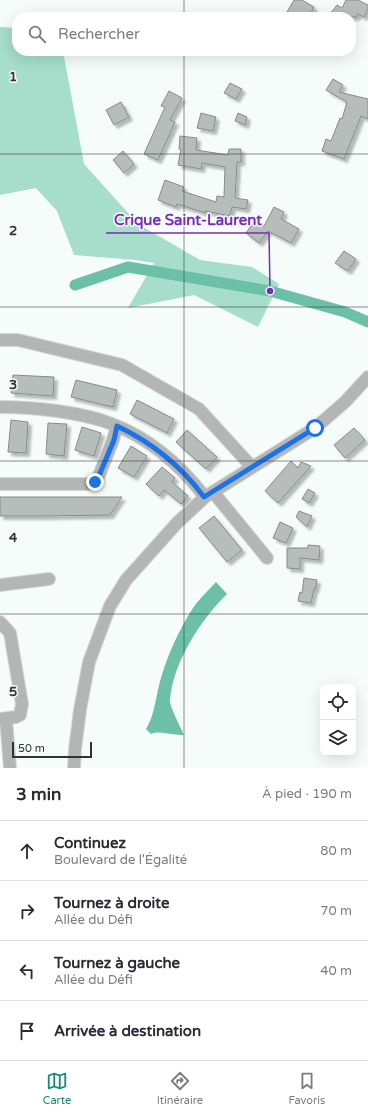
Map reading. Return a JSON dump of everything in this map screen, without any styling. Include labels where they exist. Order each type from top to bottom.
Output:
[{"type":"street","points":[[0,340],[18,340],[122,365],[199,409],[252,467]]},
{"type":"street","points":[[74,768],[75,749],[89,662],[110,606],[126,580],[177,523],[209,495],[315,428],[346,402],[368,377]]},
{"type":"street","points":[[0,407],[44,410],[86,416],[117,426],[138,436],[179,466],[209,495],[267,558]]},
{"type":"street","points":[[0,484],[89,484],[95,482],[114,440],[117,426]]},
{"type":"street","points":[[0,586],[48,579]]},
{"type":"street","points":[[0,622],[10,633],[22,704],[20,715],[3,719],[10,768]]},
{"type":"shaded area","points":[[0,27],[12,28],[12,56],[64,56],[84,164],[138,224],[200,260],[252,267],[279,284],[258,327],[194,295],[128,308],[154,263],[74,255],[57,211],[36,188],[0,195]]},
{"type":"shaded area","points":[[216,582],[227,594],[207,616],[198,629],[182,657],[172,687],[170,704],[184,735],[158,733],[151,734],[146,729],[153,711],[161,678],[174,642],[193,608]]},
{"type":"building","points":[[294,0],[302,0],[314,7],[312,12],[287,12]]},
{"type":"building","points":[[346,0],[358,0],[368,5],[368,9],[364,17],[358,14],[356,17],[356,12],[332,12],[337,5],[342,8]]},
{"type":"building","points":[[333,79],[343,85],[339,92],[368,99],[368,119],[361,116],[344,159],[322,151],[326,139],[331,141],[340,118],[342,119],[347,102],[326,90]]},
{"type":"building","points":[[230,83],[242,89],[236,99],[224,93]]},
{"type":"building","points":[[169,91],[182,98],[170,120],[175,122],[158,160],[144,154],[165,107],[161,106]]},
{"type":"building","points":[[121,102],[129,117],[114,125],[106,110]]},
{"type":"building","points":[[201,113],[216,117],[213,131],[197,128]]},
{"type":"building","points":[[238,113],[247,117],[245,125],[235,121]]},
{"type":"building","points":[[180,136],[197,138],[196,150],[228,155],[229,149],[241,149],[241,162],[237,162],[235,198],[248,200],[246,209],[232,207],[230,216],[205,211],[205,213],[177,204],[176,207],[158,200],[165,180],[184,187],[182,191],[216,202],[217,196],[224,197],[225,167],[202,163],[201,169],[178,165],[181,149],[179,149]]},
{"type":"building","points":[[123,151],[134,164],[124,173],[113,160]]},
{"type":"building","points":[[274,207],[284,212],[281,219],[299,229],[291,243],[268,231],[259,243],[246,233],[255,220],[264,226]]},
{"type":"building","points":[[344,251],[356,259],[348,271],[335,263]]},
{"type":"building","points":[[13,375],[54,377],[53,396],[11,393]]},
{"type":"building","points":[[76,380],[117,390],[113,407],[71,397]]},
{"type":"building","points":[[137,400],[174,419],[167,433],[130,414]]},
{"type":"building","points":[[11,420],[28,422],[26,453],[8,452]]},
{"type":"building","points":[[48,423],[67,424],[64,456],[46,454]]},
{"type":"building","points":[[82,427],[101,433],[94,456],[75,450]]},
{"type":"building","points":[[354,428],[365,440],[345,458],[334,445]]},
{"type":"building","points":[[187,430],[217,457],[206,469],[176,442]]},
{"type":"building","points":[[131,446],[147,456],[134,477],[118,468]]},
{"type":"building","points":[[291,461],[298,468],[301,462],[311,466],[278,503],[265,491]]},
{"type":"building","points":[[162,467],[175,478],[172,482],[188,496],[181,504],[164,490],[159,496],[146,484]]},
{"type":"building","points":[[308,489],[315,493],[309,503],[302,499]]},
{"type":"building","points":[[0,497],[122,497],[110,515],[0,516]]},
{"type":"building","points":[[299,511],[312,516],[307,527],[296,517]]},
{"type":"building","points":[[214,516],[242,550],[227,562],[199,528]]},
{"type":"building","points":[[280,522],[293,528],[286,543],[273,538]]},
{"type":"building","points":[[308,545],[320,546],[319,560],[300,558],[300,569],[287,568],[287,548],[308,548]]},
{"type":"building","points":[[304,578],[317,580],[311,603],[298,601],[300,592],[302,593]]},
{"type":"waterway","points":[[75,285],[128,267],[270,291],[345,312],[368,322]]},
{"type":"waterway","points":[[366,321],[368,317]]},
{"type":"place","name":"Crique Saint-Laurent","points":[[270,291]]},
{"type":"route","points":[[95,482],[114,440],[117,426],[138,436],[179,466],[204,497],[315,428]]}]
